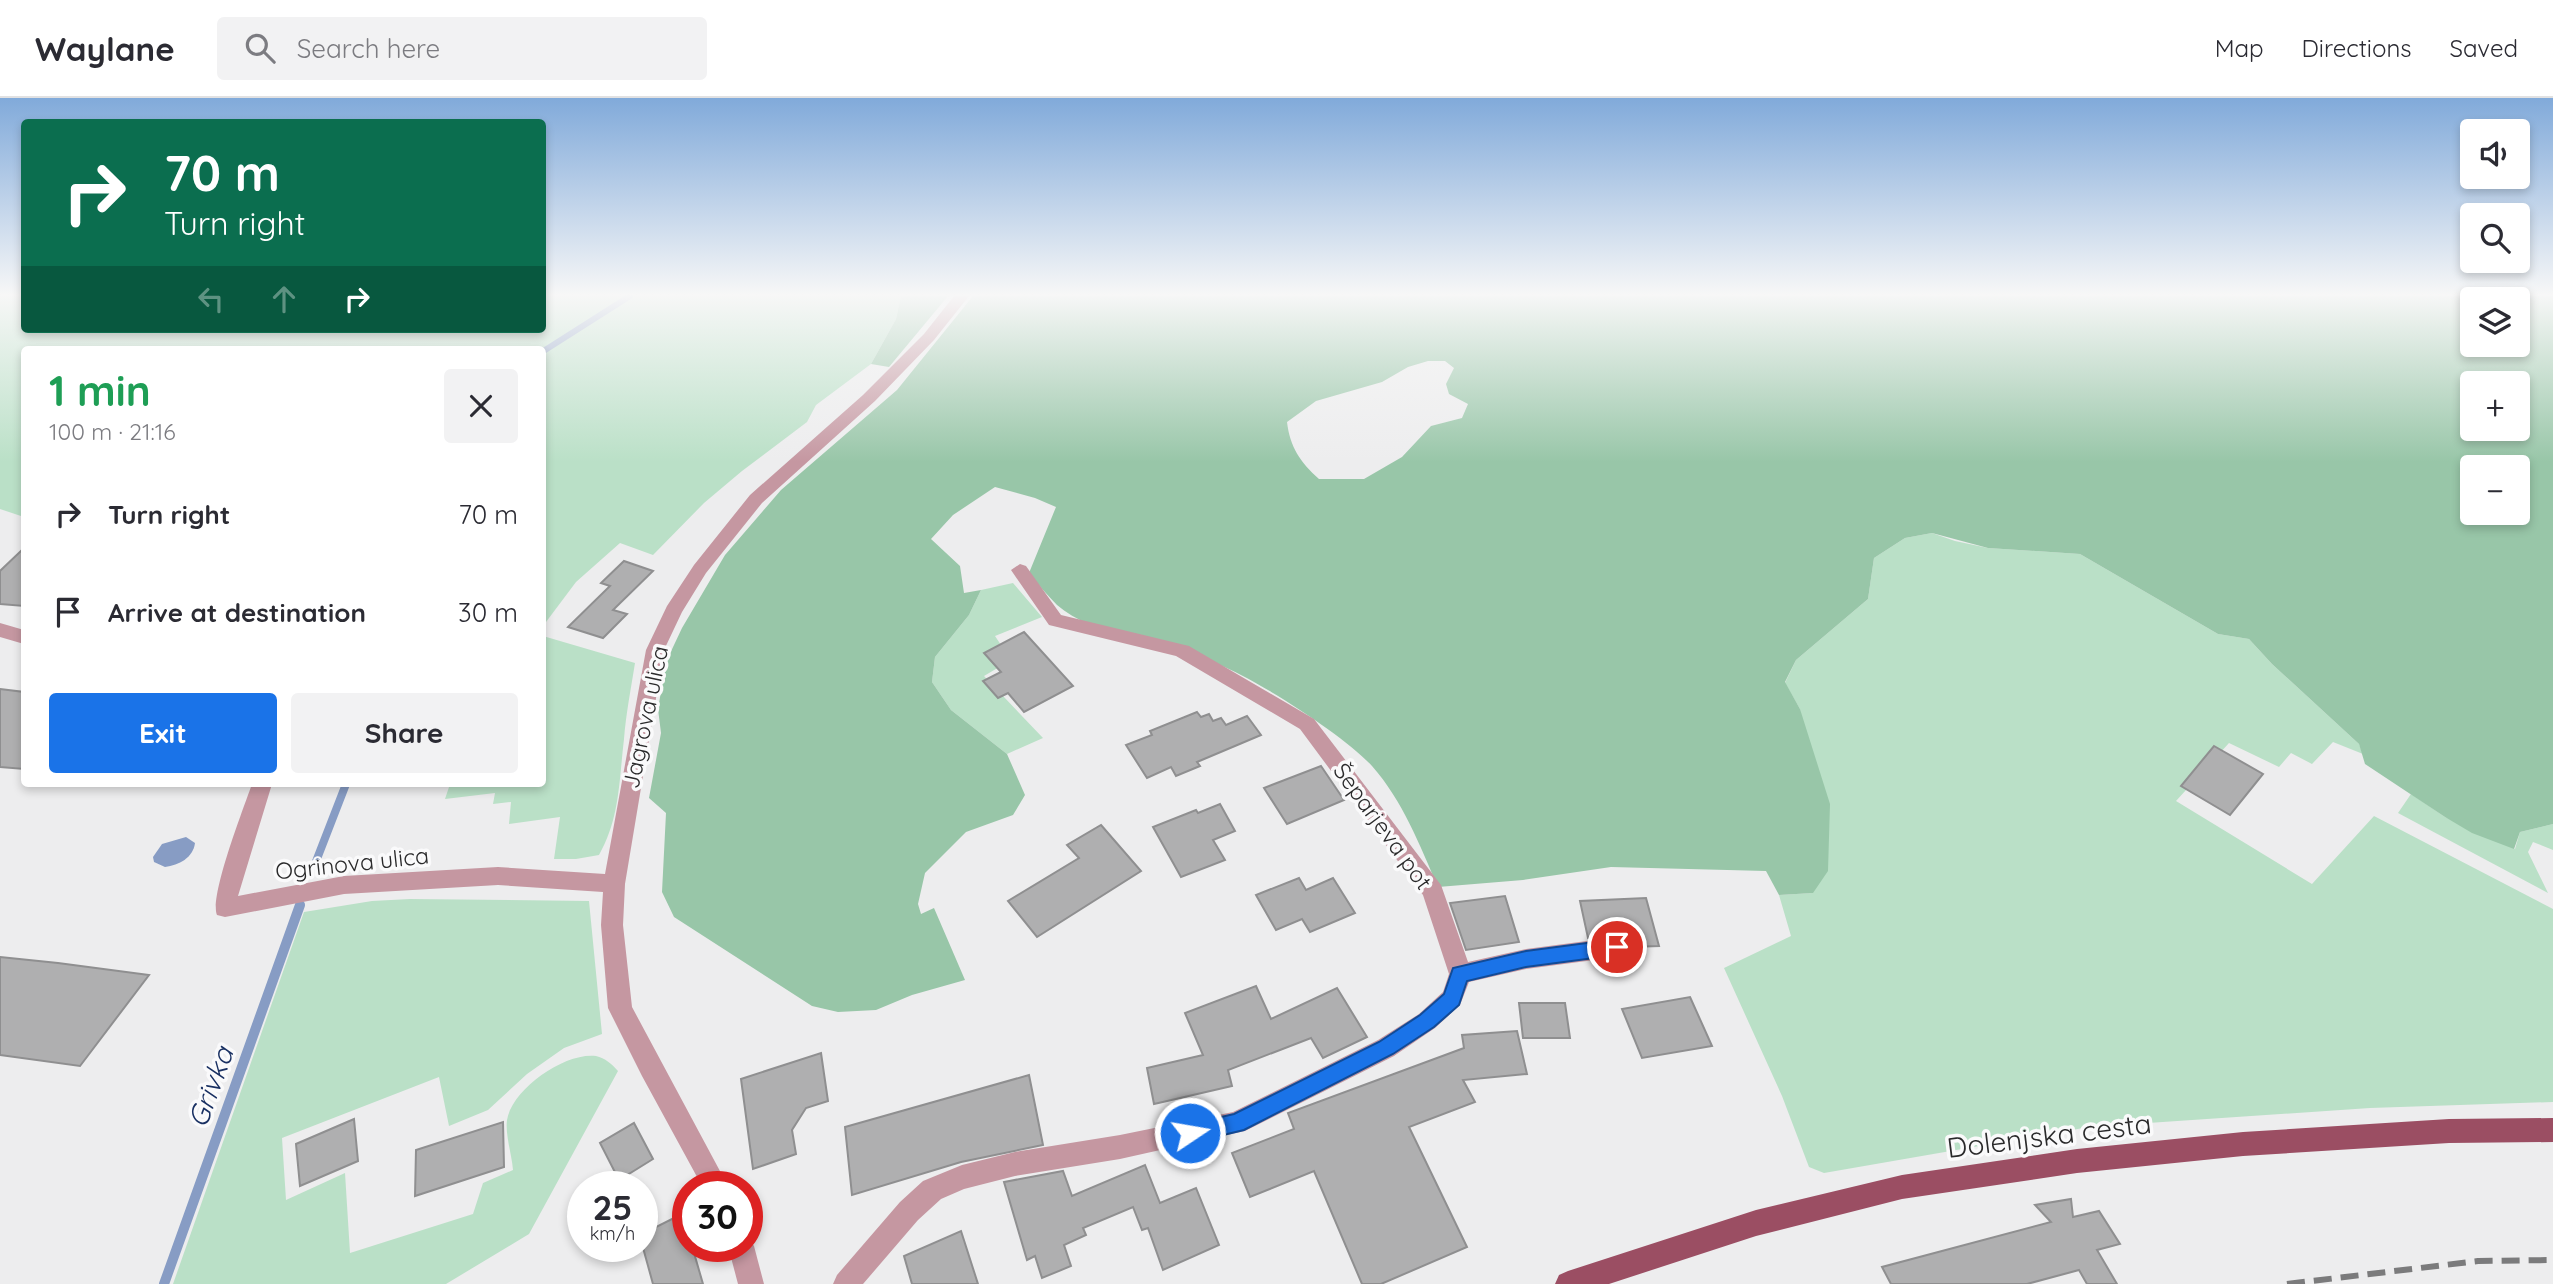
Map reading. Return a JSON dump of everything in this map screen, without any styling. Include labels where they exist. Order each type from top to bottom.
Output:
[{"type":"main road","name":"Dolenjska cesta","points":[[1568,1284],[1756,1223],[1902,1186],[2077,1161],[2243,1144],[2449,1131],[2553,1130]]},
{"type":"street","name":"Jagrova ulica","points":[[708,1171],[620,1008],[612,925],[614,884],[655,650],[673,611],[700,569],[756,499],[869,398],[915,351]]},
{"type":"street","name":"Šeparjeva pot","points":[[1020,570],[1055,620],[1182,651],[1307,724],[1433,891],[1460,974]]},
{"type":"street","points":[[0,630],[21,636]]},
{"type":"street","name":"Ogrinova ulica","points":[[260,792],[232,876],[225,908],[344,885],[498,876],[614,884]]},
{"type":"street","points":[[846,1284],[909,1211],[932,1190],[962,1177],[1015,1164],[1120,1147],[1236,1123],[1386,1048],[1427,1021],[1452,999],[1460,974],[1526,959],[1617,947]]},
{"type":"street","points":[[745,1262],[751,1284]]},
{"type":"green space","points":[[0,351],[21,351],[21,516],[0,509]]},
{"type":"green space","points":[[546,351],[878,351],[871,364],[816,405],[807,422],[704,503],[653,555],[620,543],[576,582],[546,622]]},
{"type":"green space","points":[[878,351],[902,351],[889,367],[871,364]]},
{"type":"green space","points":[[928,351],[2460,351],[2460,357],[2530,357],[2530,351],[2553,351],[2553,824],[2520,832],[2514,849],[2472,833],[2365,764],[2359,744],[2272,664],[2249,639],[2218,634],[2080,554],[1988,548],[1932,533],[1905,538],[1874,558],[1868,599],[1796,660],[1785,682],[1800,709],[1830,804],[1828,871],[1813,893],[1779,895],[1766,871],[1611,867],[1523,880],[1438,887],[1393,794],[1372,766],[1342,739],[1299,709],[1233,671],[1199,658],[1111,633],[1072,616],[1057,605],[1029,573],[1056,507],[995,487],[953,515],[931,539],[960,566],[964,593],[981,590],[969,615],[935,657],[932,682],[951,710],[1007,754],[1025,795],[1013,815],[966,832],[925,873],[918,904],[921,914],[934,908],[965,980],[912,995],[876,1010],[838,1012],[812,1006],[674,917],[662,892],[666,813],[649,798],[661,733],[658,709],[666,662],[682,628],[725,555],[781,490],[897,390]],"holes":[[[1428,361],[1445,361],[1454,368],[1446,384],[1449,394],[1468,404],[1462,418],[1431,426],[1402,457],[1364,479],[1319,479],[1297,454],[1287,422],[1316,401],[1382,382],[1408,367]]]},
{"type":"green space","points":[[1932,533],[1988,548],[2080,554],[2218,634],[2249,639],[2272,664],[2359,744],[2363,754],[2333,742],[2312,764],[2291,753],[2279,767],[2229,743],[2176,801],[2312,884],[2374,816],[2553,909],[2553,1102],[2370,1108],[2089,1127],[1824,1173],[1809,1167],[1782,1096],[1724,968],[1791,936],[1779,895],[1813,893],[1800,709],[1785,683],[1796,660],[1868,599],[1874,558],[1905,538]]},
{"type":"green space","points":[[1013,583],[1042,617],[995,636],[1011,660],[984,676],[1043,738],[1007,754],[951,710],[932,682],[935,657],[969,615],[981,590]]},
{"type":"green space","points":[[546,637],[635,663],[615,813],[599,855],[554,859],[560,817],[509,824],[511,802],[493,804],[495,793],[445,799],[449,787],[546,787]]},
{"type":"green space","points":[[2411,794],[2445,817],[2515,849],[2520,832],[2553,824],[2553,850],[2533,842],[2528,852],[2548,893],[2398,813]]},
{"type":"green space","points":[[372,901],[589,901],[602,1034],[564,1048],[527,1074],[488,1110],[449,1126],[439,1077],[282,1138],[286,1200],[345,1173],[350,1253],[473,1214],[483,1183],[513,1170],[507,1120],[519,1096],[529,1085],[556,1066],[583,1056],[599,1057],[618,1071],[529,1234],[446,1284],[173,1284],[304,912]]},
{"type":"water","points":[[186,837],[195,843],[185,860],[165,867],[154,862],[153,857],[162,844]]},
{"type":"building","points":[[21,551],[21,606],[0,604],[0,571]]},
{"type":"building","points":[[624,561],[653,571],[613,610],[627,614],[603,638],[568,627],[610,586],[601,583]]},
{"type":"building","points":[[1024,632],[1073,686],[1024,712],[1008,693],[998,698],[983,681],[1001,672],[984,653]]},
{"type":"building","points":[[0,689],[21,692],[21,769],[0,767]]},
{"type":"building","points":[[1197,712],[1201,717],[1209,714],[1213,721],[1221,718],[1226,725],[1247,716],[1261,735],[1197,762],[1200,766],[1176,776],[1171,767],[1147,778],[1126,745],[1152,735],[1150,731]]},
{"type":"building","points":[[2214,746],[2263,774],[2230,815],[2181,786]]},
{"type":"building","points":[[1321,766],[1344,800],[1287,824],[1264,788]]},
{"type":"building","points":[[1220,804],[1235,831],[1213,840],[1225,860],[1181,877],[1153,827],[1196,810],[1198,813]]},
{"type":"building","points":[[1101,825],[1141,871],[1037,937],[1008,901],[1079,858],[1067,845]]},
{"type":"building","points":[[1299,878],[1306,890],[1333,878],[1355,913],[1310,932],[1302,919],[1276,930],[1256,895]]},
{"type":"building","points":[[1505,896],[1519,942],[1466,950],[1450,903]]},
{"type":"building","points":[[1646,898],[1659,946],[1630,947],[1626,938],[1617,934],[1588,938],[1580,901]]},
{"type":"building","points":[[0,957],[149,975],[80,1066],[0,1055]]},
{"type":"building","points":[[1256,986],[1271,1019],[1337,988],[1367,1037],[1323,1058],[1311,1038],[1228,1070],[1232,1086],[1154,1104],[1147,1068],[1203,1055],[1185,1013]]},
{"type":"building","points":[[1690,997],[1712,1046],[1642,1058],[1622,1009]]},
{"type":"building","points":[[1519,1003],[1565,1003],[1570,1038],[1523,1038]]},
{"type":"building","points":[[1517,1031],[1527,1074],[1463,1080],[1475,1102],[1409,1127],[1467,1247],[1381,1284],[1362,1284],[1314,1171],[1250,1197],[1232,1153],[1294,1129],[1288,1113],[1464,1048],[1462,1035]]},
{"type":"building","points":[[821,1053],[828,1101],[806,1108],[792,1130],[796,1154],[753,1169],[741,1079]]},
{"type":"building","points":[[1029,1075],[1043,1145],[961,1162],[852,1195],[845,1127]]},
{"type":"building","points":[[354,1119],[358,1161],[300,1186],[296,1144]]},
{"type":"building","points":[[503,1122],[504,1167],[415,1196],[416,1150]]},
{"type":"building","points":[[634,1123],[653,1159],[634,1171],[614,1171],[600,1143]]},
{"type":"building","points":[[1145,1165],[1160,1203],[1196,1188],[1219,1245],[1163,1270],[1148,1228],[1142,1230],[1133,1207],[1083,1228],[1086,1235],[1064,1245],[1071,1266],[1042,1278],[1035,1256],[1027,1260],[1004,1182],[1063,1171],[1072,1196]]},
{"type":"building","points":[[2071,1199],[2073,1217],[2099,1211],[2120,1244],[2097,1250],[2117,1284],[2087,1284],[2079,1270],[2027,1284],[1891,1284],[1882,1267],[2051,1222],[2035,1205]]},
{"type":"building","points":[[672,1219],[672,1262],[697,1262],[703,1284],[653,1284],[647,1262],[658,1262],[658,1226]]},
{"type":"building","points":[[961,1231],[978,1284],[912,1284],[904,1256]]},
{"type":"waterway","name":"Grivka","points":[[315,864],[345,787]]},
{"type":"waterway","name":"Grivka","points":[[164,1284],[300,905]]},
{"type":"railway","points":[[2287,1284],[2478,1261],[2553,1260]]},
{"type":"route","points":[[1190,1133],[1236,1123],[1386,1048],[1427,1021],[1452,999],[1460,974],[1526,959],[1617,947]]}]
